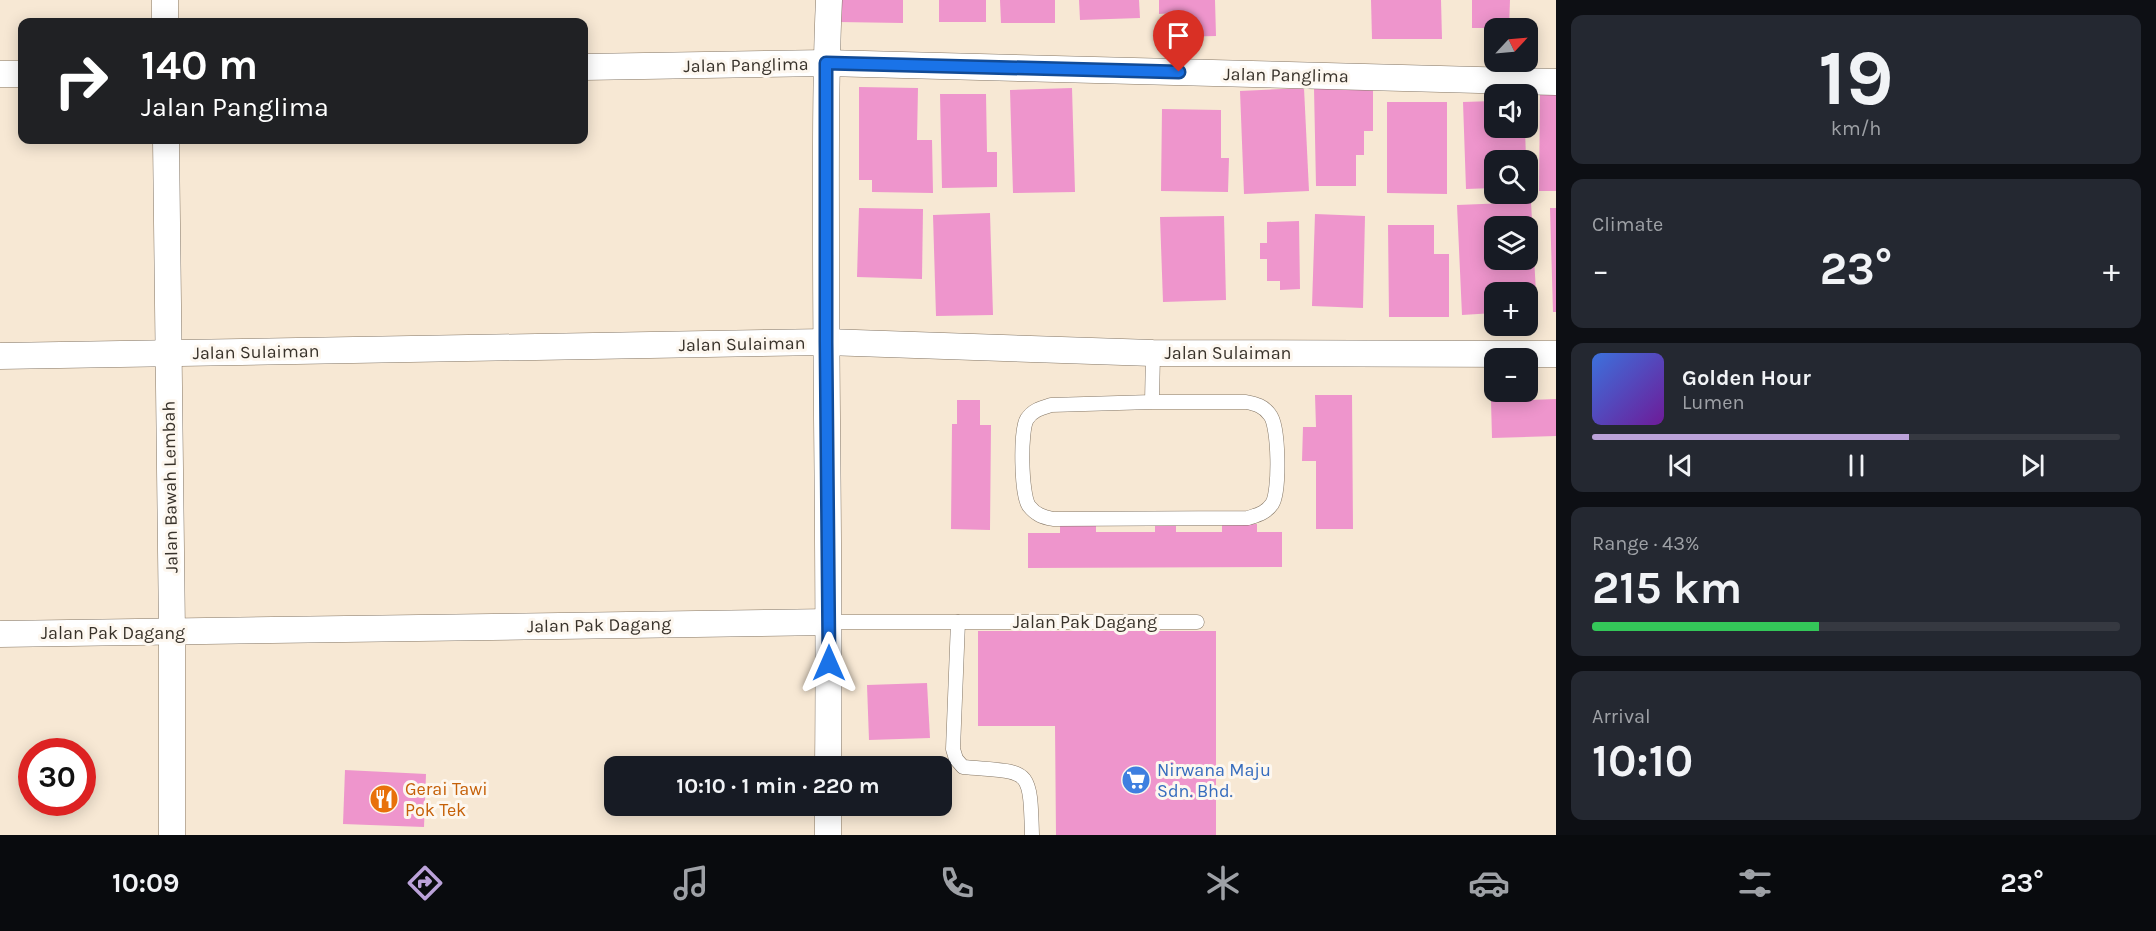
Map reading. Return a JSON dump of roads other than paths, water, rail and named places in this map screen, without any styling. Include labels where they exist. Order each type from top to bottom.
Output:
[{"type":"street","points":[[165,0],[165,18]]},
{"type":"street","points":[[828,756],[830,622],[826,342],[826,63],[829,0]]},
{"type":"street","name":"Jalan Panglima","points":[[588,67],[826,63],[1556,82]]},
{"type":"street","points":[[0,74],[18,74]]},
{"type":"street","name":"Jalan Bawah Lembah","points":[[166,144],[172,835]]},
{"type":"street","name":"Jalan Sulaiman","points":[[0,356],[826,342],[1153,353],[1556,354]]},
{"type":"street","name":"Jalan Pak Dagang","points":[[0,634],[830,622]]},
{"type":"street","points":[[828,816],[828,835]]},
{"type":"lane","points":[[1152,402],[1153,353]]},
{"type":"lane","points":[[1152,402],[1246,402],[1261,405],[1271,416],[1275,430],[1276,488],[1273,503],[1262,514],[1248,518],[1053,519],[1039,516],[1028,505],[1024,490],[1023,434],[1026,420],[1037,409],[1051,405],[1152,402]]},
{"type":"lane","name":"Jalan Pak Dagang","points":[[830,622],[1197,622]]},
{"type":"lane","points":[[958,622],[953,749],[956,759],[963,767],[1011,771],[1020,774],[1028,782],[1031,792],[1032,835]]},
{"type":"place","name":"Nirwana Maju Sdn. Bhd.","points":[[1136,780]]},
{"type":"place","name":"Gerai Tawi Pok Tek","points":[[384,799]]}]
